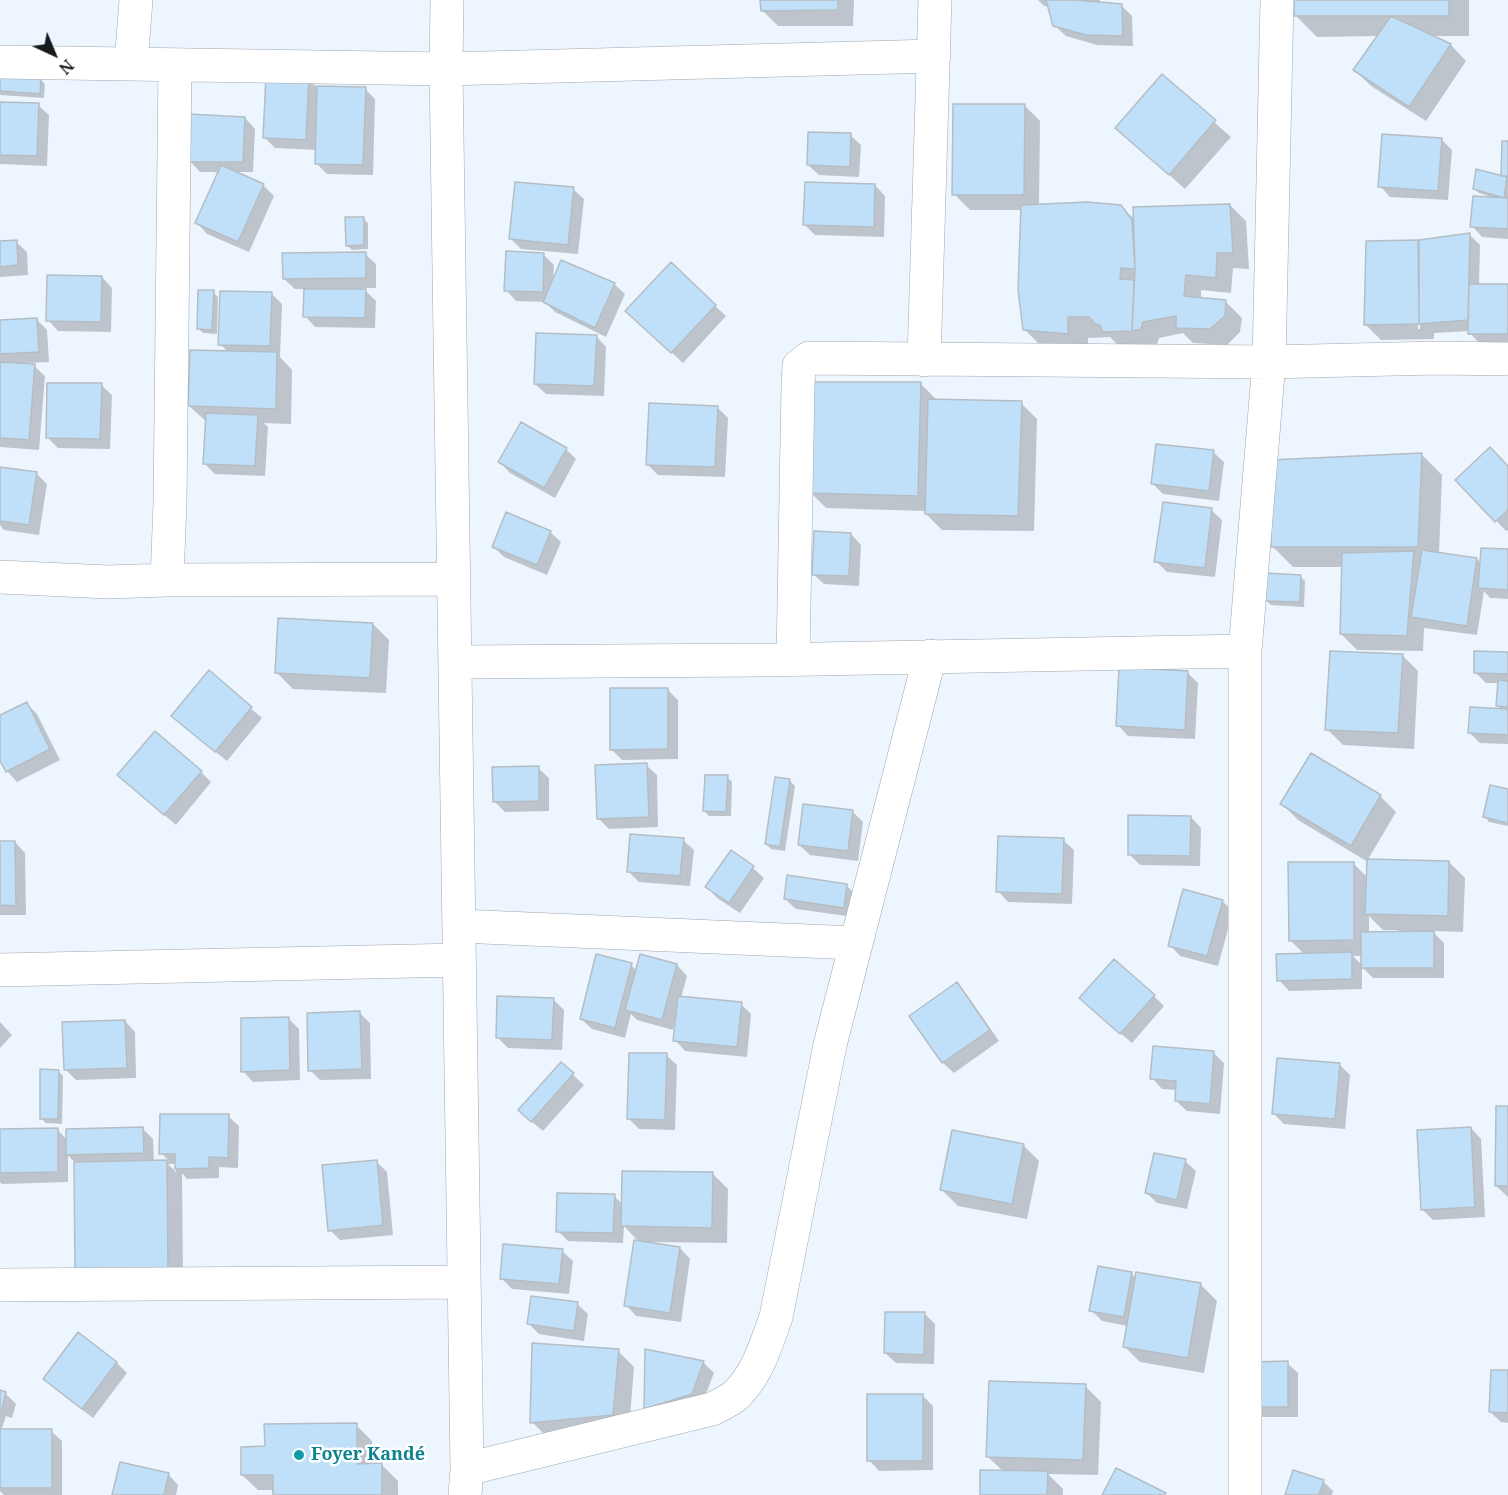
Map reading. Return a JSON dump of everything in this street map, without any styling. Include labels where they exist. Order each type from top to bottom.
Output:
[{"type":"street","points":[[131,64],[135,0]]},
{"type":"street","points":[[447,0],[446,69],[466,1482],[712,1409],[735,1396],[752,1377],[765,1350],[776,1317],[830,1045],[930,656]]},
{"type":"street","points":[[924,360],[935,0]]},
{"type":"street","points":[[1245,1495],[1245,651],[1269,362],[1276,0]]},
{"type":"street","points":[[0,62],[446,69],[934,56]]},
{"type":"street","points":[[167,580],[170,503],[175,65]]},
{"type":"street","points":[[793,659],[799,366],[809,358],[1269,362],[1436,358],[1508,359]]},
{"type":"street","points":[[0,577],[108,582],[454,579]]},
{"type":"street","points":[[455,662],[1245,651]]},
{"type":"street","points":[[459,926],[855,944]]},
{"type":"street","points":[[0,970],[459,960]]},
{"type":"street","points":[[0,1285],[464,1282]]},
{"type":"building","points":[[760,0],[838,0],[838,10],[761,11]]},
{"type":"building","points":[[1046,0],[1122,4],[1123,36],[1086,35],[1053,26]]},
{"type":"building","points":[[1294,0],[1449,0],[1449,16],[1294,16]]},
{"type":"building","points":[[1391,16],[1451,44],[1409,107],[1353,70]]},
{"type":"building","points":[[1162,74],[1216,120],[1169,175],[1115,128]]},
{"type":"building","points":[[0,75],[41,78],[40,94],[0,91]]},
{"type":"building","points":[[266,75],[309,76],[306,140],[263,138]]},
{"type":"building","points":[[317,86],[366,87],[363,165],[315,164]]},
{"type":"building","points":[[0,102],[39,103],[37,156],[0,155]]},
{"type":"building","points":[[953,104],[1025,104],[1024,195],[952,195]]},
{"type":"building","points":[[189,114],[245,117],[243,162],[188,162]]},
{"type":"building","points":[[808,132],[851,133],[850,167],[807,165]]},
{"type":"building","points":[[1382,134],[1442,138],[1438,191],[1378,187]]},
{"type":"building","points":[[1502,141],[1508,141],[1508,176],[1501,176]]},
{"type":"building","points":[[221,165],[264,184],[238,242],[195,223]]},
{"type":"building","points":[[1476,169],[1507,177],[1504,198],[1473,189]]},
{"type":"building","points":[[515,182],[574,187],[568,245],[509,239]]},
{"type":"building","points":[[805,182],[875,184],[874,227],[803,225]]},
{"type":"building","points":[[1473,196],[1508,198],[1508,229],[1470,227]]},
{"type":"building","points":[[1087,202],[1121,205],[1132,220],[1135,269],[1121,268],[1120,279],[1134,280],[1132,331],[1103,332],[1100,325],[1095,324],[1089,317],[1068,317],[1068,334],[1023,330],[1018,290],[1021,205]]},
{"type":"building","points":[[1230,204],[1233,253],[1217,253],[1216,278],[1186,275],[1184,296],[1226,300],[1225,316],[1210,329],[1176,328],[1176,316],[1143,322],[1141,329],[1132,331],[1135,269],[1133,207]]},
{"type":"building","points":[[345,217],[364,217],[364,245],[346,246]]},
{"type":"building","points":[[1470,233],[1468,320],[1419,324],[1419,240]]},
{"type":"building","points":[[17,240],[18,265],[0,267],[0,241]]},
{"type":"building","points":[[1418,240],[1419,324],[1364,325],[1366,241]]},
{"type":"building","points":[[506,251],[544,253],[543,292],[504,291]]},
{"type":"building","points":[[366,252],[366,278],[283,279],[282,253]]},
{"type":"building","points":[[561,260],[615,283],[595,328],[543,302]]},
{"type":"building","points":[[671,262],[716,305],[671,353],[625,311]]},
{"type":"building","points":[[47,275],[102,276],[101,322],[46,321]]},
{"type":"building","points":[[1469,284],[1508,284],[1508,334],[1468,334]]},
{"type":"building","points":[[304,289],[366,289],[365,318],[303,317]]},
{"type":"building","points":[[198,290],[214,290],[212,330],[197,329]]},
{"type":"building","points":[[220,291],[272,292],[270,346],[218,345]]},
{"type":"building","points":[[37,318],[39,352],[0,354],[0,320]]},
{"type":"building","points":[[536,333],[597,335],[594,386],[534,384]]},
{"type":"building","points":[[190,350],[277,352],[276,409],[188,406]]},
{"type":"building","points":[[0,362],[35,364],[29,440],[0,438]]},
{"type":"building","points":[[811,382],[921,382],[918,496],[808,493]]},
{"type":"building","points":[[47,383],[102,383],[100,439],[46,438]]},
{"type":"building","points":[[928,399],[1022,401],[1018,516],[925,514]]},
{"type":"building","points":[[649,403],[718,406],[715,467],[646,465]]},
{"type":"building","points":[[206,413],[258,415],[255,466],[203,464]]},
{"type":"building","points":[[521,422],[567,448],[544,488],[498,462]]},
{"type":"building","points":[[1156,444],[1214,450],[1209,491],[1151,484]]},
{"type":"building","points":[[1490,447],[1508,466],[1508,510],[1495,522],[1455,480]]},
{"type":"building","points":[[1422,453],[1418,547],[1271,547],[1269,460]]},
{"type":"building","points":[[0,467],[37,472],[29,525],[0,521]]},
{"type":"building","points":[[1163,502],[1212,508],[1205,568],[1154,562]]},
{"type":"building","points":[[506,512],[551,531],[537,565],[492,547]]},
{"type":"building","points":[[814,531],[851,533],[849,576],[812,575]]},
{"type":"building","points":[[1481,548],[1508,549],[1508,590],[1478,588]]},
{"type":"building","points":[[1422,550],[1477,558],[1467,626],[1411,617]]},
{"type":"building","points":[[1414,551],[1407,636],[1340,634],[1342,553]]},
{"type":"building","points":[[1266,573],[1301,575],[1300,602],[1264,601]]},
{"type":"building","points":[[278,618],[373,623],[370,678],[275,673]]},
{"type":"building","points":[[1330,651],[1403,654],[1398,733],[1325,730]]},
{"type":"building","points":[[1474,651],[1508,652],[1508,674],[1474,673]]},
{"type":"building","points":[[1119,667],[1188,671],[1185,730],[1116,726]]},
{"type":"building","points":[[209,670],[252,707],[215,752],[171,716]]},
{"type":"building","points":[[1498,680],[1508,681],[1508,707],[1496,706]]},
{"type":"building","points":[[610,688],[668,688],[668,749],[610,750]]},
{"type":"building","points":[[27,702],[50,749],[6,772],[0,761],[0,715]]},
{"type":"building","points":[[1470,707],[1508,709],[1508,735],[1468,733]]},
{"type":"building","points":[[155,731],[202,771],[164,815],[117,775]]},
{"type":"building","points":[[1311,753],[1381,795],[1351,846],[1280,804]]},
{"type":"building","points":[[647,763],[649,817],[597,819],[595,765]]},
{"type":"building","points":[[539,766],[539,801],[493,802],[492,767]]},
{"type":"building","points":[[705,775],[728,775],[726,812],[703,811]]},
{"type":"building","points":[[775,777],[790,779],[780,847],[765,844]]},
{"type":"building","points":[[1490,785],[1508,789],[1508,823],[1483,817]]},
{"type":"building","points":[[803,804],[853,810],[848,851],[798,845]]},
{"type":"building","points":[[1128,815],[1191,816],[1190,856],[1128,855]]},
{"type":"building","points":[[630,834],[684,838],[680,876],[627,872]]},
{"type":"building","points":[[998,836],[1064,838],[1062,894],[996,892]]},
{"type":"building","points":[[0,841],[15,841],[16,906],[0,905]]},
{"type":"building","points":[[731,850],[754,866],[729,903],[705,887]]},
{"type":"building","points":[[1367,859],[1449,861],[1448,916],[1365,914]]},
{"type":"building","points":[[1288,862],[1354,862],[1354,940],[1289,941]]},
{"type":"building","points":[[787,875],[847,884],[844,908],[784,899]]},
{"type":"building","points":[[1183,889],[1223,900],[1207,956],[1168,946]]},
{"type":"building","points":[[1434,931],[1434,968],[1361,968],[1361,932]]},
{"type":"building","points":[[1352,952],[1352,979],[1277,981],[1276,954]]},
{"type":"building","points":[[596,954],[632,963],[615,1028],[580,1019]]},
{"type":"building","points":[[640,954],[677,964],[662,1020],[625,1010]]},
{"type":"building","points":[[1114,959],[1155,995],[1120,1034],[1079,998]]},
{"type":"building","points":[[957,982],[990,1030],[942,1063],[909,1016]]},
{"type":"building","points":[[497,996],[554,998],[552,1040],[496,1038]]},
{"type":"building","points":[[678,996],[742,1002],[737,1047],[673,1041]]},
{"type":"building","points":[[360,1011],[362,1069],[308,1071],[307,1013]]},
{"type":"building","points":[[289,1017],[290,1070],[241,1072],[241,1018]]},
{"type":"building","points":[[125,1020],[127,1068],[64,1070],[62,1022]]},
{"type":"building","points":[[1153,1046],[1214,1051],[1210,1104],[1175,1101],[1176,1081],[1150,1079]]},
{"type":"building","points":[[629,1053],[667,1053],[665,1120],[627,1119]]},
{"type":"building","points":[[1277,1058],[1340,1063],[1335,1119],[1272,1114]]},
{"type":"building","points":[[561,1062],[574,1073],[531,1122],[518,1110]]},
{"type":"building","points":[[40,1069],[59,1070],[58,1119],[40,1119]]},
{"type":"building","points":[[1496,1106],[1508,1106],[1508,1186],[1495,1186]]},
{"type":"building","points":[[160,1114],[229,1114],[228,1158],[209,1157],[209,1168],[175,1169],[175,1154],[159,1154]]},
{"type":"building","points":[[143,1127],[144,1153],[66,1155],[66,1129]]},
{"type":"building","points":[[1471,1127],[1475,1207],[1421,1210],[1417,1130]]},
{"type":"building","points":[[58,1128],[58,1172],[0,1173],[0,1129]]},
{"type":"building","points":[[952,1130],[1024,1144],[1012,1204],[940,1190]]},
{"type":"building","points":[[1154,1153],[1186,1159],[1177,1200],[1145,1193]]},
{"type":"building","points":[[167,1160],[168,1270],[75,1272],[74,1162]]},
{"type":"building","points":[[377,1160],[383,1225],[328,1231],[322,1165]]},
{"type":"building","points":[[622,1171],[713,1172],[712,1228],[621,1226]]},
{"type":"building","points":[[557,1193],[615,1194],[613,1233],[556,1232]]},
{"type":"building","points":[[634,1240],[680,1247],[670,1313],[624,1306]]},
{"type":"building","points":[[503,1244],[563,1249],[559,1284],[500,1279]]},
{"type":"building","points":[[1098,1266],[1132,1272],[1124,1317],[1089,1311]]},
{"type":"building","points":[[1136,1272],[1201,1283],[1188,1358],[1123,1347]]},
{"type":"building","points":[[531,1296],[578,1302],[574,1331],[527,1324]]},
{"type":"building","points":[[885,1312],[925,1312],[924,1355],[884,1353]]},
{"type":"building","points":[[78,1332],[117,1362],[82,1409],[43,1379]]},
{"type":"building","points":[[532,1343],[619,1349],[613,1415],[530,1423]]},
{"type":"building","points":[[645,1349],[704,1361],[692,1394],[644,1409]]},
{"type":"building","points":[[1288,1361],[1288,1407],[1251,1407],[1251,1362]]},
{"type":"building","points":[[1491,1370],[1508,1370],[1508,1413],[1489,1412]]},
{"type":"building","points":[[989,1381],[1086,1384],[1083,1460],[986,1457]]},
{"type":"building","points":[[0,1390],[6,1392],[2,1409],[0,1408]]},
{"type":"building","points":[[867,1394],[923,1394],[923,1461],[867,1461]]},
{"type":"building","name":"Foyer Kandé","points":[[357,1423],[357,1464],[382,1463],[382,1495],[273,1495],[273,1475],[241,1475],[241,1447],[265,1446],[264,1424]]},
{"type":"building","points":[[0,1429],[52,1429],[52,1488],[0,1488]]},
{"type":"building","points":[[120,1462],[169,1473],[164,1495],[112,1495]]},
{"type":"building","points":[[1116,1468],[1166,1493],[1165,1495],[1102,1495]]},
{"type":"building","points":[[980,1470],[1048,1471],[1047,1495],[980,1495]]},
{"type":"building","points":[[1293,1470],[1324,1480],[1319,1495],[1285,1495]]},
{"type":"place","name":"Foyer Kandé","points":[[299,1455]]}]
